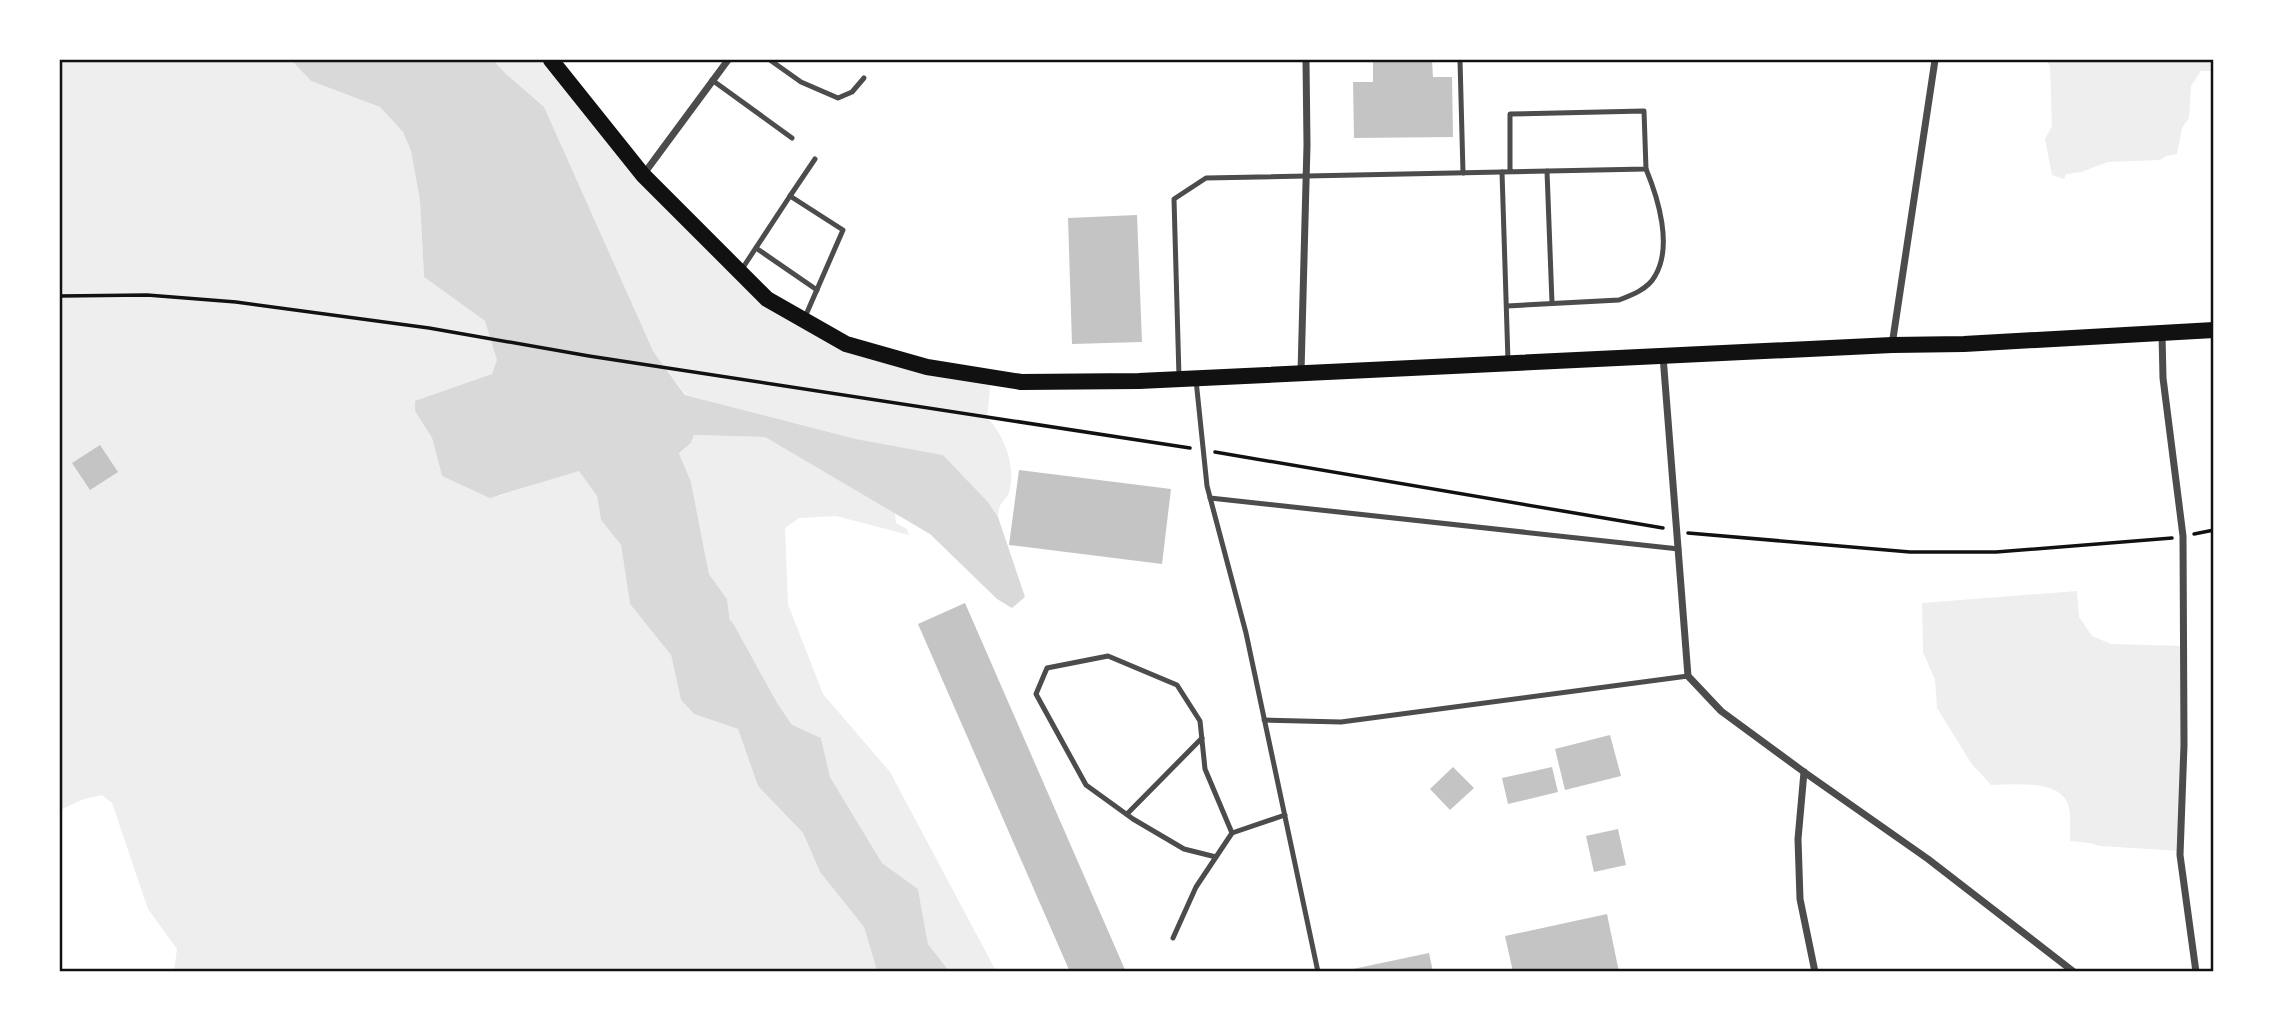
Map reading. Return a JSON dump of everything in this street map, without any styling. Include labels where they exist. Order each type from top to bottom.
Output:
[{"type":"main road","points":[[551,60],[643,175],[767,299],[846,344],[927,367],[994,378],[1021,382],[1196,380],[1301,372],[1964,344],[2214,330]]},
{"type":"street","points":[[643,175],[728,60]]},
{"type":"street","points":[[1301,372],[1306,60]]},
{"type":"street","points":[[1892,345],[1935,60]]},
{"type":"street","points":[[2162,334],[2163,378],[2183,536],[2184,745],[2180,855],[2196,971]]},
{"type":"street","points":[[1663,356],[1688,676],[1721,711],[1928,859],[2074,971]]},
{"type":"street","points":[[1804,772],[1798,839],[1800,899],[1815,971]]},
{"type":"lane","points":[[770,60],[802,82],[838,98],[852,92],[864,78]]},
{"type":"lane","points":[[1460,60],[1463,173]]},
{"type":"lane","points":[[712,80],[792,138]]},
{"type":"lane","points":[[1507,306],[1619,300],[1646,287],[1655,276],[1662,255],[1662,225],[1657,196],[1646,169],[1644,111],[1510,114],[1510,172]]},
{"type":"lane","points":[[740,272],[815,159]]},
{"type":"lane","points":[[1179,380],[1174,199],[1206,178],[1646,169]]},
{"type":"lane","points":[[1546,171],[1552,303]]},
{"type":"lane","points":[[1502,172],[1508,364]]},
{"type":"lane","points":[[790,196],[843,230],[803,320]]},
{"type":"lane","points":[[756,248],[817,290]]},
{"type":"lane","points":[[1196,380],[1210,498],[1245,633],[1318,971]]},
{"type":"lane","points":[[1210,498],[1679,549]]},
{"type":"lane","points":[[1216,857],[1184,849],[1086,785],[1036,694],[1047,668],[1108,656],[1177,685],[1200,722],[1205,769],[1232,833]]},
{"type":"lane","points":[[1264,720],[1341,722],[1688,676]]},
{"type":"lane","points":[[1127,814],[1202,738]]},
{"type":"lane","points":[[1173,938],[1196,887],[1232,833],[1284,815]]},
{"type":"path","points":[[60,296],[147,295],[236,302],[429,328],[589,356],[1204,451],[1695,534],[1910,552],[1996,552],[2126,543],[2214,530]]},
{"type":"shaded area","points":[[60,60],[291,60],[311,81],[380,107],[403,132],[411,151],[420,201],[424,277],[485,321],[498,360],[492,375],[415,411],[432,438],[442,476],[499,496],[579,470],[597,496],[601,520],[621,545],[630,604],[671,655],[681,700],[694,714],[738,729],[758,786],[803,833],[820,872],[864,927],[877,971],[174,971],[177,949],[148,909],[112,803],[102,795],[84,799],[60,810]]},
{"type":"shaded area","points":[[291,60],[493,60],[544,107],[653,351],[685,395],[856,439],[943,455],[988,502],[998,517],[1025,597],[1012,608],[997,599],[930,534],[765,437],[694,435],[691,443],[679,453],[691,482],[709,574],[727,599],[733,644],[744,683],[753,700],[775,717],[821,738],[830,777],[882,863],[918,889],[928,944],[949,971],[877,971],[864,927],[820,872],[803,833],[758,786],[738,729],[694,714],[681,700],[671,655],[630,604],[621,545],[601,520],[597,496],[579,471],[490,498],[442,476],[432,438],[415,411],[415,401],[492,374],[497,360],[485,321],[424,277],[420,201],[411,151],[403,132],[380,107],[311,81]]},
{"type":"shaded area","points":[[493,60],[554,60],[641,171],[740,272],[839,339],[991,378],[987,418],[1004,442],[1011,473],[1009,492],[1001,504],[998,517],[988,502],[943,455],[856,439],[686,395],[653,351],[507,75]]},
{"type":"shaded area","points":[[2047,60],[2213,60],[2213,71],[2201,71],[2191,86],[2189,118],[2182,128],[2177,154],[2160,160],[2108,162],[2081,172],[2066,174],[2064,179],[2052,175],[2045,139],[2052,126],[2050,67]]},
{"type":"shaded area","points":[[694,435],[765,437],[895,513],[896,523],[907,529],[909,535],[836,516],[799,518],[785,528],[788,604],[823,694],[890,772],[996,971],[949,971],[928,944],[918,889],[882,863],[830,777],[821,738],[775,717],[753,700],[744,683],[733,644],[727,599],[709,574],[691,482],[679,453],[691,443]]},
{"type":"shaded area","points":[[2077,591],[2079,617],[2092,636],[2111,644],[2184,646],[2182,851],[2100,846],[2070,841],[2070,812],[2065,798],[2058,792],[2036,785],[1991,785],[1971,763],[1937,708],[1935,680],[1923,652],[1922,603]]},
{"type":"building","points":[[1373,60],[1432,60],[1433,77],[1452,77],[1453,137],[1354,138],[1353,82],[1373,82]]},
{"type":"building","points":[[1137,215],[1142,342],[1072,344],[1068,218]]},
{"type":"building","points":[[100,445],[118,472],[90,490],[72,463]]},
{"type":"building","points":[[1019,470],[1171,489],[1162,564],[1009,545]]},
{"type":"building","points":[[965,603],[1126,972],[1070,972],[918,624]]},
{"type":"building","points":[[1610,735],[1621,776],[1565,790],[1555,749]]},
{"type":"building","points":[[1453,767],[1474,788],[1450,810],[1430,789]]},
{"type":"building","points":[[1552,767],[1558,792],[1508,804],[1502,778]]},
{"type":"building","points":[[1618,829],[1626,865],[1594,872],[1586,836]]},
{"type":"building","points":[[1607,914],[1619,972],[1513,972],[1505,936]]},
{"type":"building","points":[[1429,953],[1433,972],[1354,972],[1353,969]]},
{"type":"waterway","points":[[719,634],[762,712],[782,742]]}]
